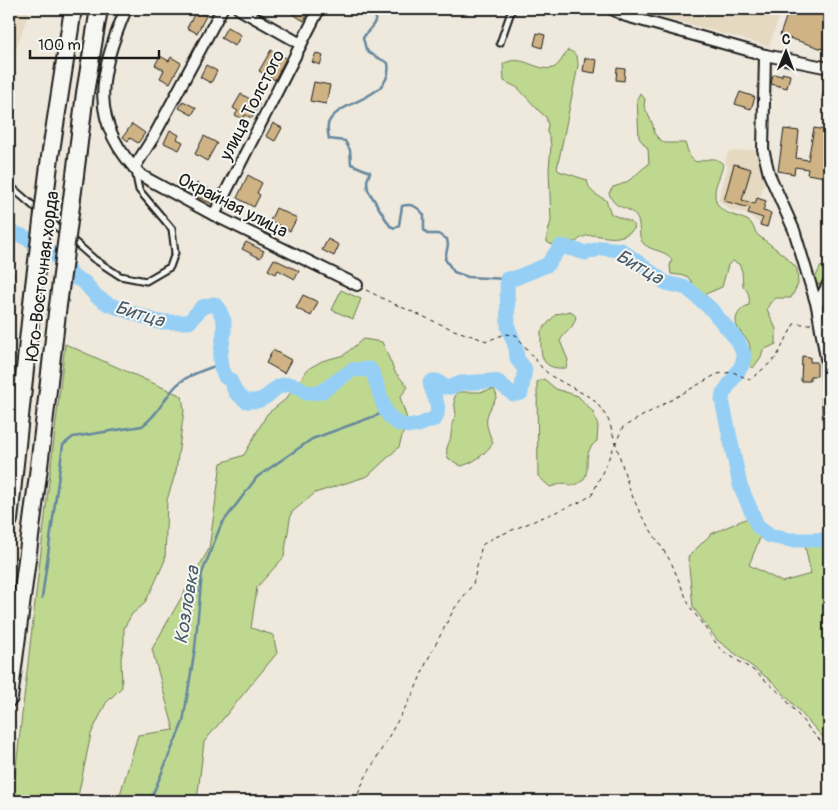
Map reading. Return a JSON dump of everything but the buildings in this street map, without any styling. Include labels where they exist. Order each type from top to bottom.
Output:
[{"type":"main road","name":"Юго-Восточная хорда","points":[[9,520],[33,294],[50,157],[73,9]]},
{"type":"main road","name":"Юго-Восточная хорда","points":[[9,698],[75,175],[99,9]]},
{"type":"street","name":"Окрайная улица","points":[[126,9],[116,34],[108,63],[103,92],[104,112],[110,135],[134,168],[142,176],[214,215],[356,285]]},
{"type":"street","points":[[134,168],[154,136],[222,9]]},
{"type":"street","points":[[239,9],[301,44]]},
{"type":"street","name":"улица Толстого","points":[[214,215],[319,9]]},
{"type":"street","points":[[612,9],[626,16],[764,55],[829,68]]},
{"type":"street","points":[[764,55],[763,149],[769,174],[794,230],[817,306],[827,364],[829,418]]},
{"type":"street","points":[[817,306],[829,282]]},
{"type":"lane","points":[[500,43],[512,9]]},
{"type":"lane","points":[[9,185],[94,259],[120,276],[146,281],[170,267],[175,253],[172,228],[139,190],[134,168]]},
{"type":"path","points":[[356,285],[392,303],[462,333],[487,341],[505,334],[516,335],[542,368],[551,376],[593,399],[609,421],[630,491],[641,514],[671,562],[690,607],[721,650],[756,672],[783,696],[811,731],[829,749]]},
{"type":"path","points":[[355,801],[364,780],[414,692],[427,661],[454,609],[473,584],[482,544],[492,538],[580,502],[592,495],[623,427],[717,374],[733,372],[750,380],[776,358],[794,324],[820,325]]},
{"type":"shaded area","points":[[9,9],[30,9],[9,70]]},
{"type":"shaded area","points":[[633,9],[782,9],[769,46]]},
{"type":"shaded area","points":[[758,149],[760,166],[763,166],[765,179],[760,198],[767,200],[760,224],[746,213],[730,210],[718,200],[728,165],[725,164],[728,152]]},
{"type":"green space","points":[[568,50],[576,56],[578,66],[557,169],[587,180],[591,190],[606,200],[611,214],[631,222],[635,228],[619,237],[590,235],[576,242],[560,242],[554,246],[547,242],[551,221],[549,169],[551,146],[547,132],[546,117],[518,88],[504,81],[503,64],[510,61],[523,61],[541,68],[553,68]]},
{"type":"green space","points":[[640,93],[645,99],[644,106],[653,125],[654,133],[659,139],[665,143],[685,143],[690,157],[696,162],[714,159],[723,164],[715,189],[716,201],[719,207],[729,214],[751,223],[758,235],[784,255],[797,269],[798,284],[791,298],[776,298],[767,309],[776,329],[776,344],[763,350],[761,357],[753,368],[748,363],[749,343],[739,330],[736,322],[739,312],[749,305],[749,297],[743,286],[742,271],[739,264],[733,261],[728,265],[722,287],[701,294],[687,276],[671,274],[670,266],[672,259],[644,244],[640,238],[639,222],[635,215],[628,209],[617,205],[611,199],[609,193],[613,187],[629,180],[649,164],[648,149],[639,138],[637,99]]},
{"type":"green space","points":[[821,266],[829,270],[823,286],[813,282]]},
{"type":"green space","points":[[341,290],[361,299],[353,319],[332,310]]},
{"type":"green space","points":[[571,311],[576,317],[575,321],[560,341],[568,360],[566,368],[550,366],[543,358],[541,331],[556,314]]},
{"type":"green space","points":[[363,339],[382,342],[395,372],[408,387],[400,397],[407,419],[399,447],[368,476],[315,493],[291,513],[284,557],[257,587],[251,628],[273,635],[277,653],[204,742],[197,801],[118,801],[138,735],[174,730],[152,649],[209,549],[221,463],[244,455],[267,414],[286,399],[308,369],[322,361],[344,355]]},
{"type":"green space","points":[[65,344],[182,396],[184,410],[176,471],[167,500],[165,560],[144,604],[132,614],[124,628],[121,658],[122,687],[106,703],[91,734],[77,801],[12,801]]},
{"type":"green space","points":[[544,379],[556,389],[578,396],[593,412],[598,426],[597,441],[588,453],[584,478],[580,483],[571,486],[564,483],[550,487],[538,476],[537,382]]},
{"type":"green space","points":[[494,389],[497,396],[487,419],[493,443],[479,458],[461,466],[448,458],[447,454],[452,425],[456,415],[454,399],[457,392],[480,392]]},
{"type":"green space","points":[[750,517],[762,533],[749,565],[782,582],[811,574],[805,546],[829,544],[829,744],[774,683],[717,640],[693,607],[688,557],[711,534]]},
{"type":"waterway","points":[[375,9],[375,21],[363,38],[369,53],[388,63],[388,75],[383,84],[375,91],[336,113],[329,122],[329,139],[345,141],[350,150],[351,164],[370,172],[367,181],[368,190],[390,226],[395,228],[399,225],[402,206],[414,206],[424,215],[424,230],[428,234],[438,234],[447,239],[448,245],[445,259],[454,272],[468,277],[507,279]]},
{"type":"waterway","name":"Битца","points":[[9,231],[29,239],[50,254],[60,257],[73,277],[84,282],[96,296],[108,304],[158,322],[189,322],[202,307],[214,304],[218,307],[224,321],[220,358],[221,368],[225,377],[230,380],[236,393],[246,401],[260,400],[275,389],[287,384],[299,387],[306,393],[321,392],[352,370],[370,369],[387,413],[401,425],[413,426],[435,419],[438,410],[430,383],[433,381],[437,381],[445,387],[461,383],[492,381],[498,382],[513,394],[521,393],[525,369],[517,359],[516,348],[508,327],[507,279],[515,278],[547,265],[561,246],[586,253],[601,248],[621,250],[666,283],[687,288],[711,309],[738,341],[744,355],[742,365],[723,394],[722,400],[740,485],[758,527],[770,536],[790,540],[823,540],[829,538]]},
{"type":"waterway","points":[[9,286],[14,274]]},
{"type":"waterway","points":[[42,598],[63,445],[73,437],[142,426],[152,418],[179,383],[196,373],[220,364]]},
{"type":"waterway","name":"Козловка","points":[[150,801],[183,722],[195,648],[202,573],[221,525],[257,477],[312,439],[386,412]]}]
